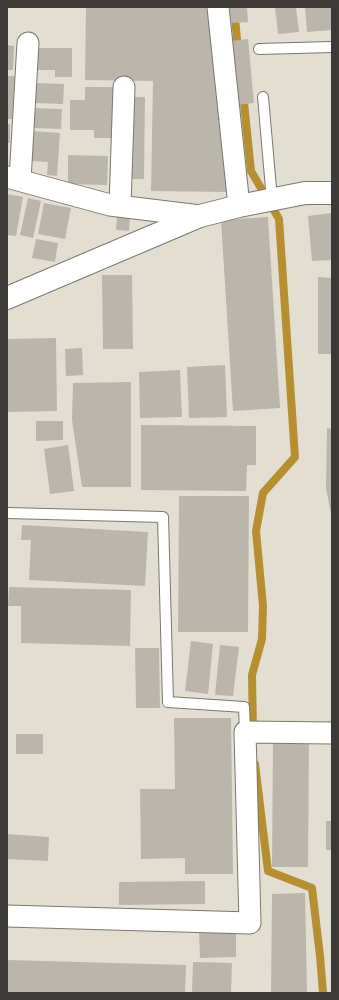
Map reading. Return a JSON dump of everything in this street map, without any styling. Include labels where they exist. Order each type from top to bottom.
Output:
[{"type":"street","points":[[218,7],[240,206]]},
{"type":"street","points":[[28,43],[14,178],[110,205],[200,216]]},
{"type":"street","points":[[120,206],[124,87]]},
{"type":"street","points":[[7,298],[200,216],[240,206],[306,193],[332,193]]},
{"type":"street","points":[[7,916],[250,923],[245,732],[332,733]]},
{"type":"lane","points":[[259,50],[332,48]]},
{"type":"lane","points":[[263,97],[272,200]]},
{"type":"lane","points":[[7,513],[163,517],[168,702],[244,707],[245,732]]},
{"type":"building","points":[[86,7],[209,7],[229,192],[151,191],[153,81],[85,80]]},
{"type":"building","points":[[230,7],[247,7],[248,22],[231,23]]},
{"type":"building","points":[[275,7],[296,7],[299,32],[278,34]]},
{"type":"building","points":[[305,7],[332,7],[332,30],[307,32]]},
{"type":"building","points":[[248,39],[254,103],[237,105],[231,41]]},
{"type":"building","points":[[7,45],[14,46],[13,70],[7,70]]},
{"type":"building","points":[[37,48],[72,48],[72,77],[55,77],[55,70],[37,70]]},
{"type":"building","points":[[7,76],[15,76],[12,119],[7,119]]},
{"type":"building","points":[[36,83],[64,84],[63,104],[35,103]]},
{"type":"building","points":[[85,87],[114,87],[114,138],[94,138],[94,130],[70,130],[70,100],[85,100]]},
{"type":"building","points":[[131,97],[145,97],[144,179],[129,179]]},
{"type":"building","points":[[32,108],[62,109],[61,129],[31,128]]},
{"type":"building","points":[[7,124],[10,124],[10,143],[7,143]]},
{"type":"building","points":[[33,131],[60,133],[57,176],[47,175],[48,162],[31,161]]},
{"type":"building","points":[[68,155],[108,156],[107,185],[68,184]]},
{"type":"building","points":[[7,194],[23,197],[16,236],[7,235]]},
{"type":"building","points":[[28,198],[41,201],[33,238],[20,235]]},
{"type":"building","points":[[44,203],[71,208],[65,239],[38,234]]},
{"type":"building","points":[[332,213],[332,260],[312,261],[308,216]]},
{"type":"building","points":[[117,216],[130,216],[129,231],[116,230]]},
{"type":"building","points":[[268,217],[280,408],[233,411],[221,220]]},
{"type":"building","points":[[36,239],[58,243],[55,262],[32,258]]},
{"type":"building","points":[[102,275],[132,275],[133,349],[103,349]]},
{"type":"building","points":[[318,277],[332,278],[332,354],[318,354]]},
{"type":"building","points":[[56,338],[57,411],[7,412],[7,339]]},
{"type":"building","points":[[82,348],[83,375],[66,376],[65,349]]},
{"type":"building","points":[[225,365],[227,417],[189,418],[187,367]]},
{"type":"building","points":[[180,370],[182,417],[140,418],[139,372]]},
{"type":"building","points":[[131,382],[131,487],[82,487],[72,420],[73,383]]},
{"type":"building","points":[[36,421],[63,421],[63,440],[36,441]]},
{"type":"building","points":[[141,425],[256,426],[256,465],[247,465],[246,491],[141,490]]},
{"type":"building","points":[[327,428],[332,429],[331,514],[326,488]]},
{"type":"building","points":[[68,445],[74,491],[50,494],[44,449]]},
{"type":"building","points":[[179,496],[249,496],[248,632],[178,632]]},
{"type":"building","points":[[22,525],[148,532],[145,586],[29,580],[31,540],[21,540]]},
{"type":"building","points":[[9,587],[131,590],[130,646],[21,643],[21,606],[8,606]]},
{"type":"building","points":[[191,641],[213,644],[208,694],[185,691]]},
{"type":"building","points":[[220,645],[239,647],[233,696],[215,695]]},
{"type":"building","points":[[135,648],[159,648],[160,708],[136,708]]},
{"type":"building","points":[[174,718],[231,718],[233,874],[185,874],[185,858],[141,859],[140,789],[175,789]]},
{"type":"building","points":[[16,734],[43,734],[43,754],[16,754]]},
{"type":"building","points":[[273,743],[309,743],[308,867],[272,867]]},
{"type":"building","points":[[326,821],[332,821],[332,850],[326,850]]},
{"type":"building","points":[[7,834],[49,837],[48,861],[7,859]]},
{"type":"building","points":[[205,881],[205,904],[119,905],[119,882]]},
{"type":"building","points":[[305,893],[307,993],[271,993],[272,894]]},
{"type":"building","points":[[199,932],[236,932],[236,957],[200,958]]},
{"type":"building","points":[[7,960],[186,965],[185,993],[7,993]]},
{"type":"building","points":[[193,962],[232,963],[231,993],[192,993]]},
{"type":"waterway","points":[[234,7],[238,50]]},
{"type":"waterway","points":[[243,93],[251,171],[279,219],[295,457],[263,493],[256,531],[263,606],[262,639],[252,675],[253,732]]},
{"type":"waterway","points":[[255,764],[268,871],[312,888],[323,993]]}]
